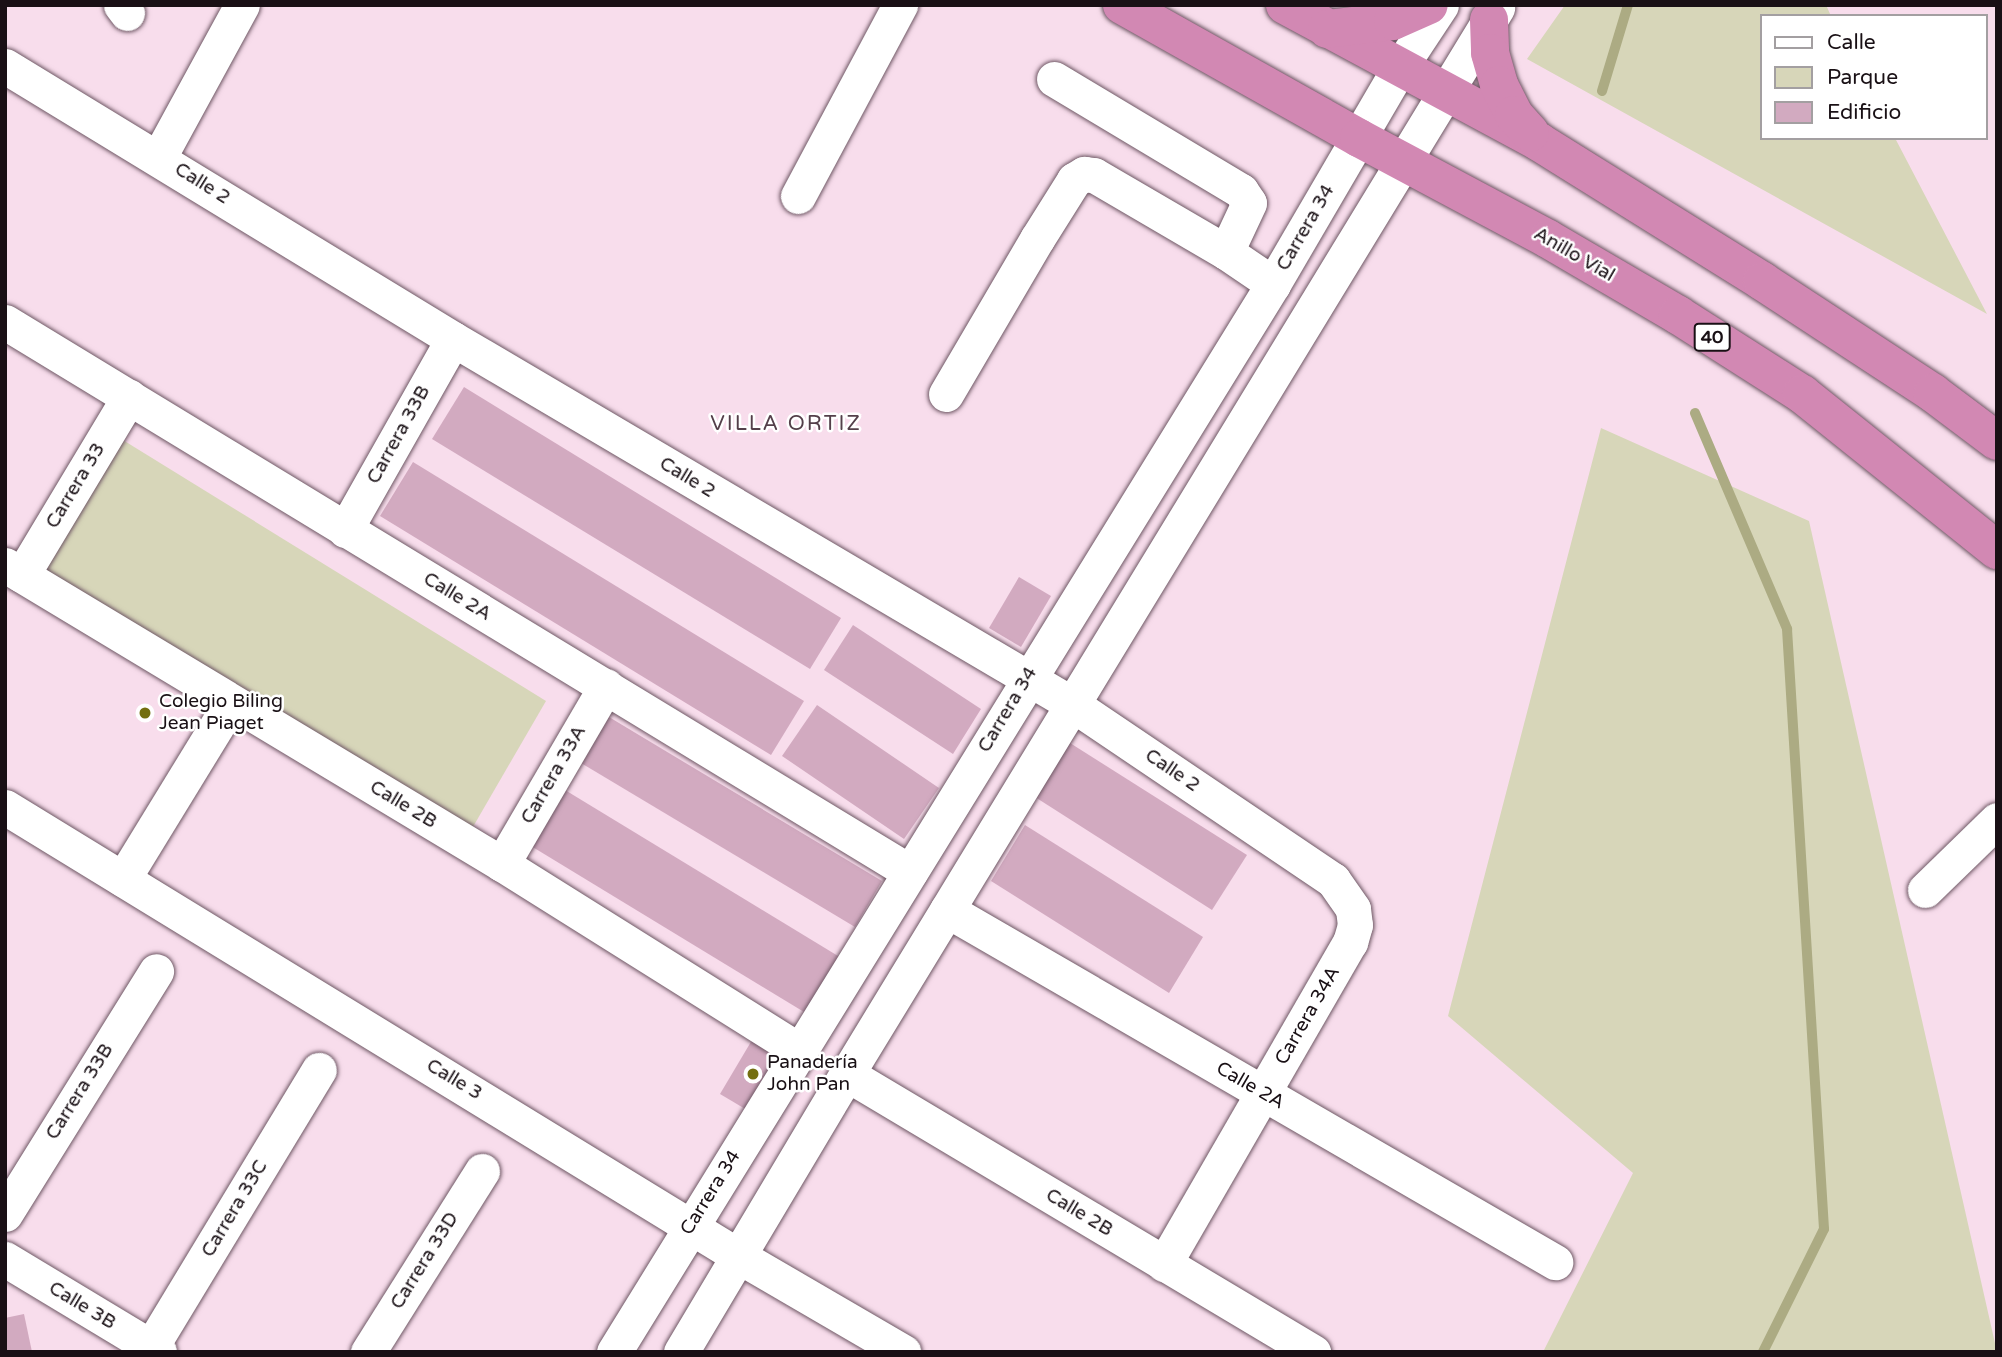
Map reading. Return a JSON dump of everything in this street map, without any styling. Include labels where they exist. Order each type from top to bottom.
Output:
[{"type":"highway","name":"Anillo Vial","points":[[1122,5],[1359,138],[1548,239],[1667,308],[1802,394],[1997,550]]},
{"type":"highway","points":[[1285,5],[1539,142],[1762,281],[1933,393],[1997,440]]},
{"type":"highway","points":[[1327,29],[1392,20],[1429,5]]},
{"type":"highway","points":[[1494,12],[1490,53],[1499,85],[1514,115],[1539,142]]},
{"type":"street","points":[[159,157],[242,5]]},
{"type":"street","points":[[797,196],[900,5]]},
{"type":"street","name":"Carrera 34","points":[[614,1352],[1027,678],[1273,284],[1400,67],[1441,5]]},
{"type":"street","points":[[681,1352],[847,1074],[1403,162],[1444,90],[1494,12]]},
{"type":"street","name":"Calle 2","points":[[5,66],[159,157],[453,339],[1072,704],[1333,880],[1353,909]]},
{"type":"street","points":[[1054,79],[1241,191],[1249,204],[1226,252]]},
{"type":"street","points":[[946,394],[1074,180],[1084,174],[1094,175],[1226,252],[1273,284]]},
{"type":"street","name":"Calle 2A","points":[[5,322],[910,872]]},
{"type":"street","name":"Carrera 33B","points":[[345,530],[453,339]]},
{"type":"street","name":"Carrera 33","points":[[14,570],[130,397]]},
{"type":"street","name":"Calle 2B","points":[[14,570],[502,864],[799,1050]]},
{"type":"street","name":"Carrera 33A","points":[[502,864],[606,686]]},
{"type":"street","points":[[123,879],[231,702]]},
{"type":"street","name":"Calle 3","points":[[5,807],[740,1257],[903,1352]]},
{"type":"street","points":[[1925,890],[1997,820]]},
{"type":"street","name":"Carrera 34A","points":[[1164,1264],[1350,942],[1355,925],[1353,909]]},
{"type":"street","name":"Calle 2A","points":[[947,910],[1555,1262]]},
{"type":"street","name":"Carrera 33B","points":[[5,1214],[156,971]]},
{"type":"street","name":"Carrera 33C","points":[[155,1349],[319,1070]]},
{"type":"street","name":"Calle 2B","points":[[847,1074],[1312,1352]]},
{"type":"street","name":"Carrera 33D","points":[[368,1352],[482,1171]]},
{"type":"street","name":"Calle 3B","points":[[5,1259],[155,1349]]},
{"type":"green space","points":[[1565,5],[1826,5],[1830,14],[1760,14],[1760,140],[1896,140],[1987,314],[1527,59]]},
{"type":"green space","points":[[1601,428],[1809,521],[1997,1352],[1543,1352],[1633,1173],[1448,1016]]},
{"type":"green space","points":[[118,437],[546,701],[470,832],[37,572]]},
{"type":"building","points":[[464,387],[841,618],[810,669],[432,439]]},
{"type":"building","points":[[413,462],[804,701],[771,755],[380,516]]},
{"type":"building","points":[[1019,577],[1051,596],[1021,647],[989,628]]},
{"type":"building","points":[[853,625],[981,709],[953,754],[824,670]]},
{"type":"building","points":[[817,705],[939,788],[904,839],[782,756]]},
{"type":"building","points":[[609,717],[882,881],[855,927],[581,763]]},
{"type":"building","points":[[1070,743],[1247,855],[1212,910],[1035,797]]},
{"type":"building","points":[[565,790],[843,959],[809,1015],[531,846]]},
{"type":"building","points":[[1025,825],[1203,937],[1169,993],[991,881]]},
{"type":"building","name":"Panadería John Pan","points":[[755,1035],[787,1054],[752,1113],[720,1094]]},
{"type":"building","points":[[24,1314],[32,1352],[5,1352],[5,1318]]},
{"type":"waterway","points":[[1602,91],[1628,5]]},
{"type":"waterway","points":[[1695,413],[1787,629],[1824,1229],[1763,1352]]},
{"type":"place","name":"Colegio Biling Jean Piaget","points":[[145,713]]},
{"type":"place","name":"Panadería John Pan","points":[[753,1074]]},
{"type":"district","name":"VILLA ORTIZ","points":[[786,424]]}]
